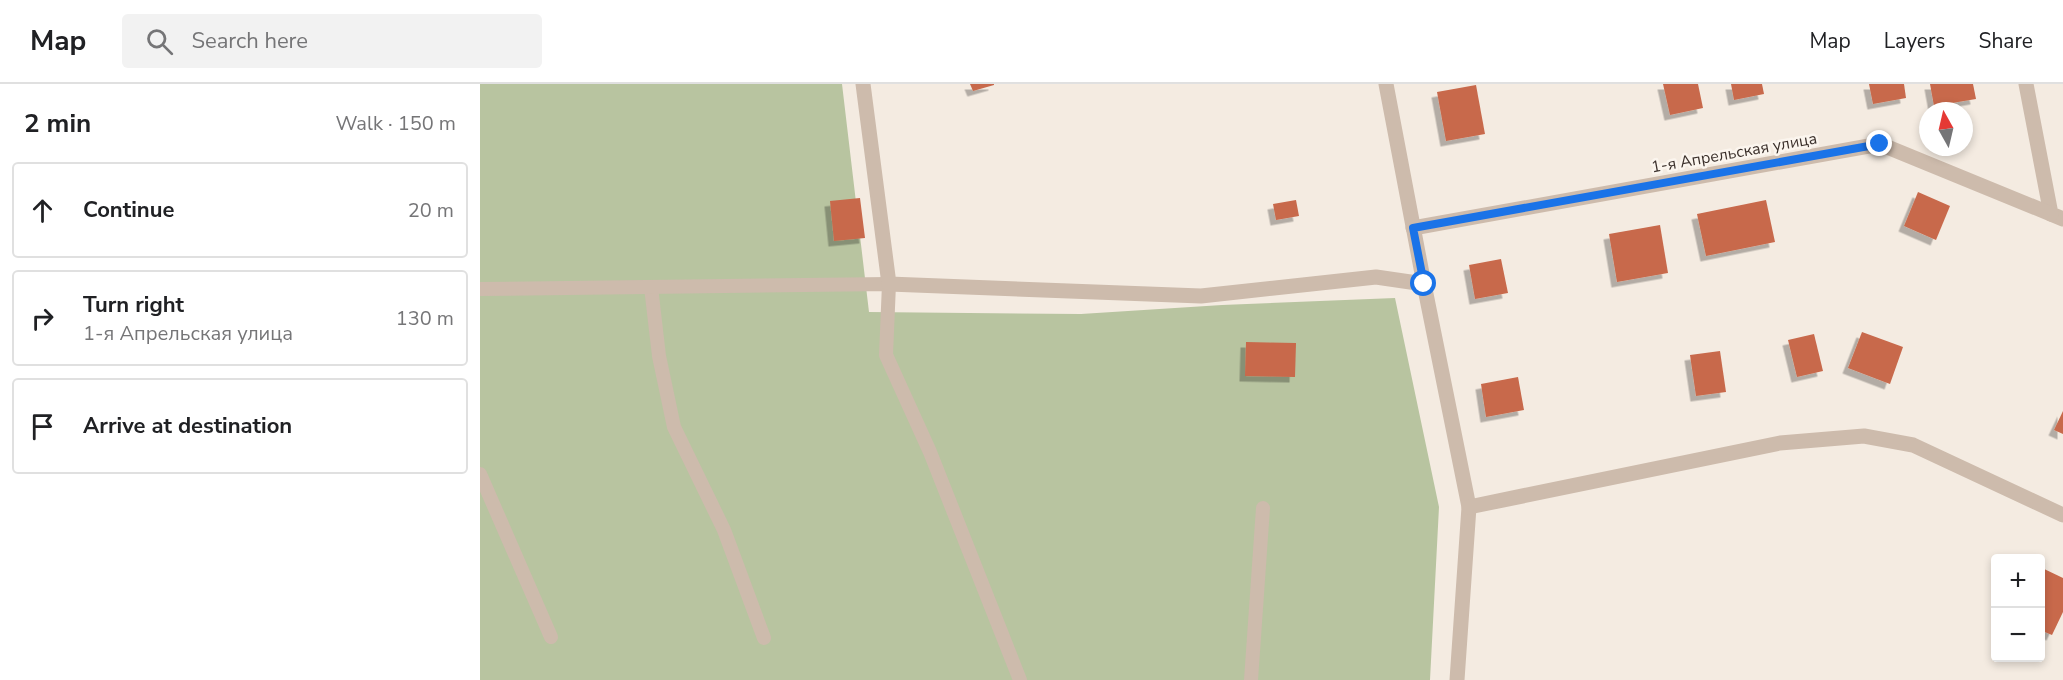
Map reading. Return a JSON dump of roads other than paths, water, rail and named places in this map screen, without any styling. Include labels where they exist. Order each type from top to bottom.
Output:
[{"type":"street","points":[[863,84],[889,284],[1201,296],[1376,278],[1424,284]]},
{"type":"street","points":[[1386,84],[1469,507],[1457,680]]},
{"type":"street","name":"1-я Апрельская улица","points":[[2026,84],[2057,216]]},
{"type":"street","name":"1-я Апрельская улица","points":[[1413,228],[1880,144],[2057,216]]},
{"type":"street","points":[[1469,507],[1780,443],[1864,436],[1913,444],[2063,515]]},
{"type":"lane","points":[[480,289],[889,284],[886,354],[930,452],[1020,680]]},
{"type":"lane","points":[[651,287],[659,356],[674,426],[724,530],[764,638]]},
{"type":"lane","points":[[480,474],[551,637]]},
{"type":"lane","points":[[1251,680],[1263,508]]}]
